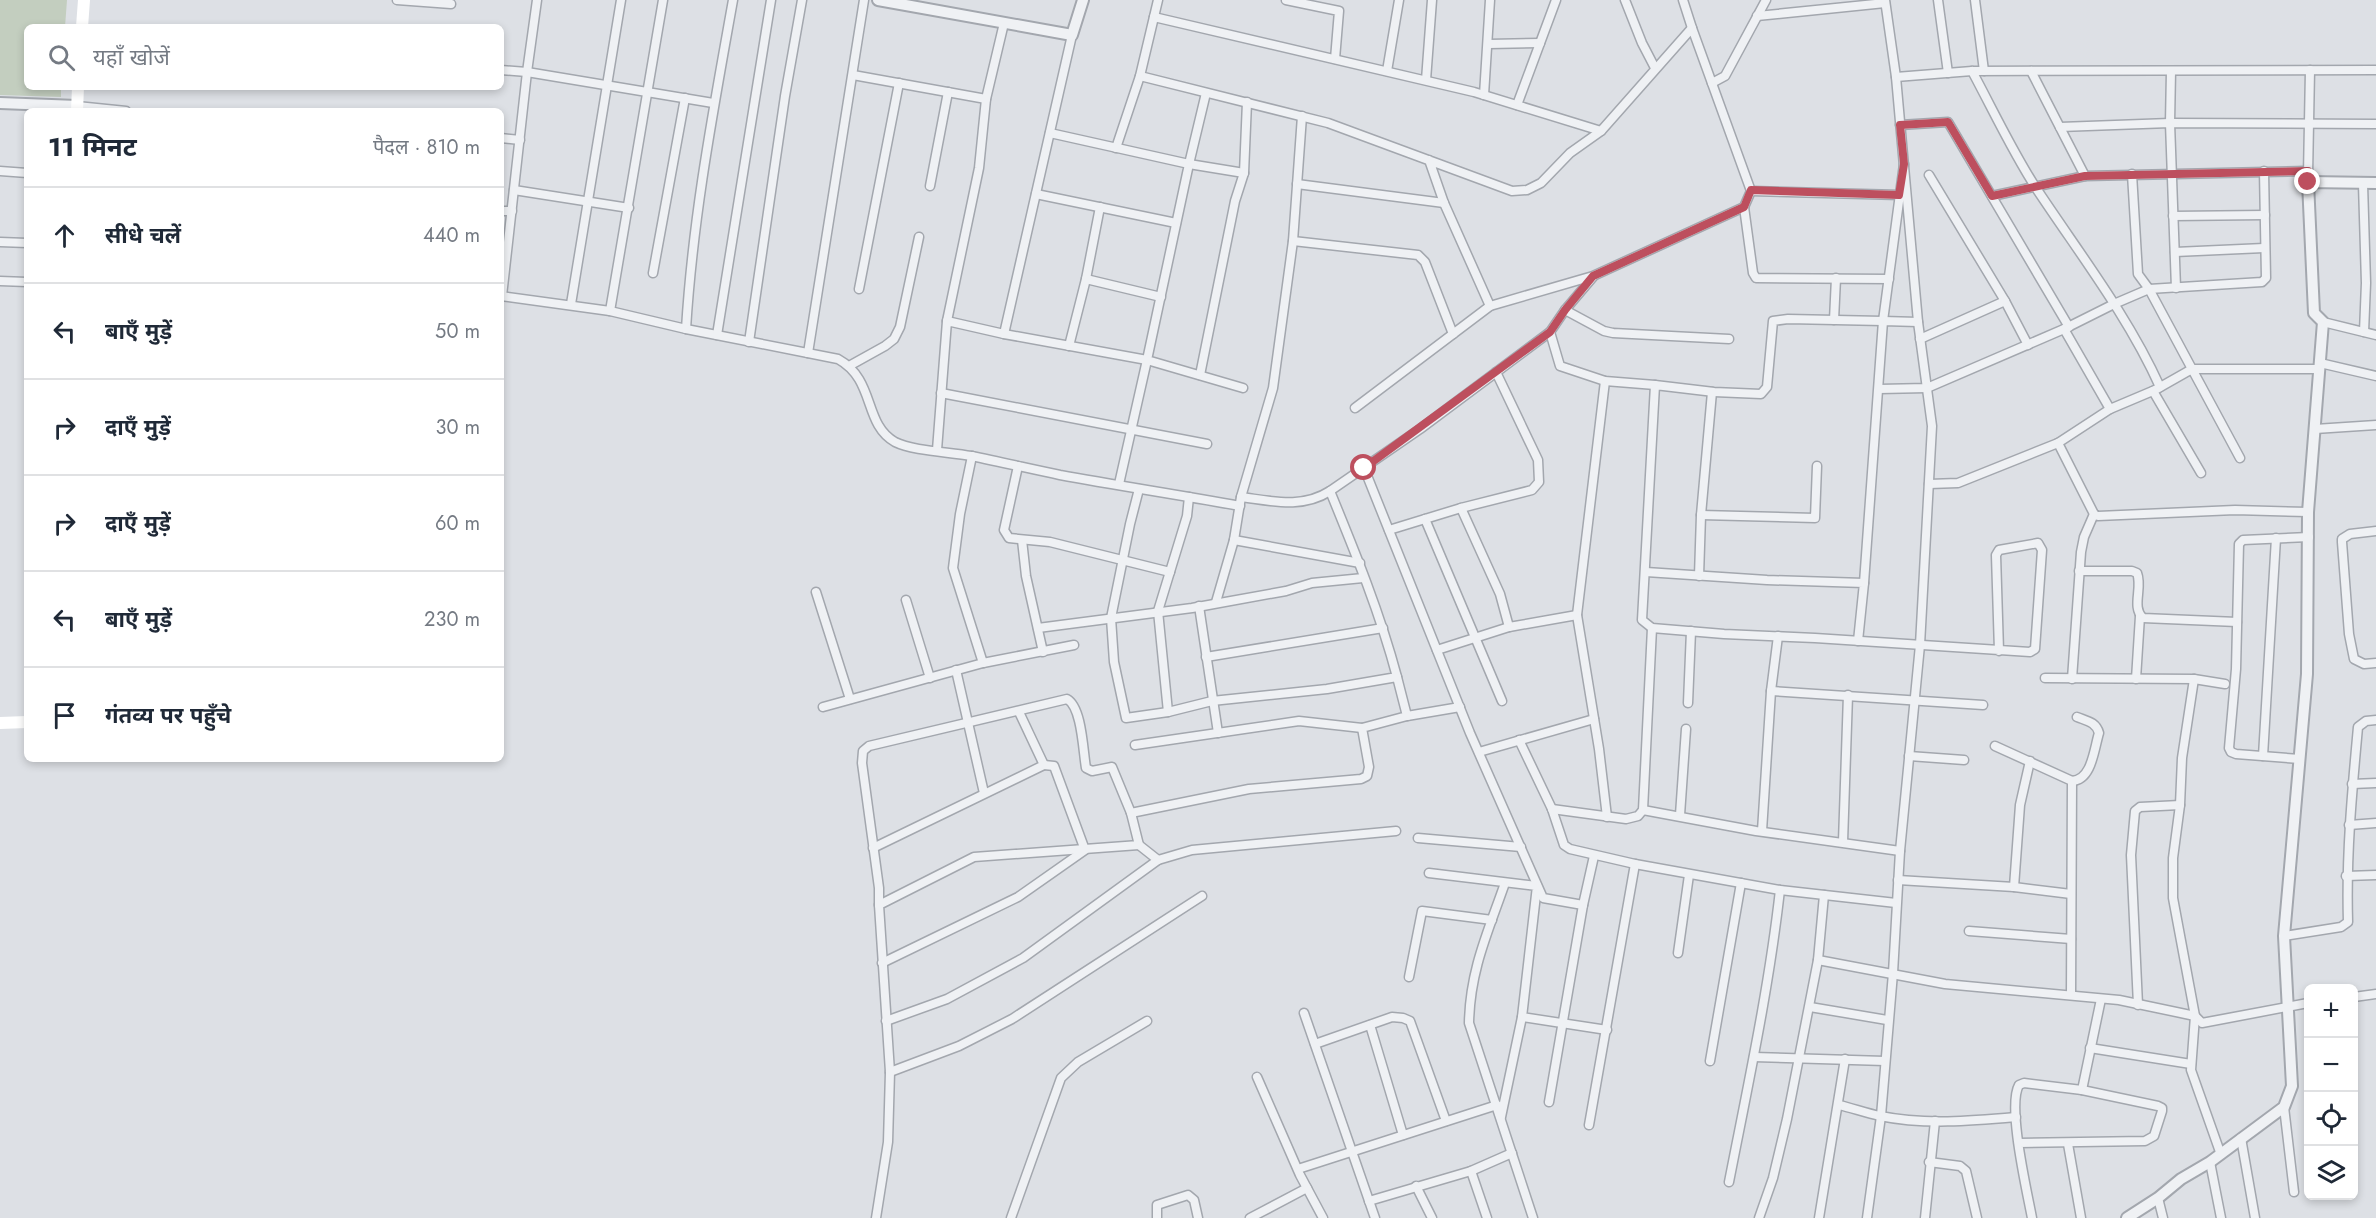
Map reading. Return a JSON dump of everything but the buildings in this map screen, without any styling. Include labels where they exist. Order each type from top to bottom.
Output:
[{"type":"main road","points":[[82,24],[84,0]]},
{"type":"main road","points":[[77,108],[78,90]]},
{"type":"main road","points":[[0,723],[24,722]]},
{"type":"street","points":[[397,0],[451,4]]},
{"type":"street","points":[[504,271],[537,0]]},
{"type":"street","points":[[571,304],[621,0]]},
{"type":"street","points":[[610,311],[663,0]]},
{"type":"street","points":[[686,329],[691,255],[713,103],[733,0]]},
{"type":"street","points":[[717,335],[771,0]]},
{"type":"street","points":[[749,342],[785,96],[802,0]]},
{"type":"street","points":[[808,353],[864,0]]},
{"type":"street","points":[[878,0],[1072,35]]},
{"type":"street","points":[[1004,334],[1072,35],[1083,0]]},
{"type":"street","points":[[1116,148],[1140,76],[1158,0]]},
{"type":"street","points":[[1286,0],[1340,11]]},
{"type":"street","points":[[1335,59],[1340,0]]},
{"type":"street","points":[[1387,71],[1399,0]]},
{"type":"street","points":[[1426,80],[1432,0]]},
{"type":"street","points":[[1484,95],[1490,0]]},
{"type":"street","points":[[1517,105],[1556,0]]},
{"type":"street","points":[[1625,0],[1642,43],[1655,68]]},
{"type":"street","points":[[1683,0],[1751,190],[1744,207],[1753,273],[1756,278],[1889,279]]},
{"type":"street","points":[[1712,83],[1725,76],[1766,0]]},
{"type":"street","points":[[1938,0],[1948,73]]},
{"type":"street","points":[[1975,0],[1983,71]]},
{"type":"street","points":[[1757,16],[1885,1],[1896,77],[1918,321],[1932,426],[1920,645],[1900,850],[1881,1116],[1867,1218]]},
{"type":"street","points":[[1154,17],[1426,80],[1484,95],[1601,131]]},
{"type":"street","points":[[937,450],[947,321],[980,168],[986,99],[1004,23]]},
{"type":"street","points":[[1140,76],[1328,123],[1512,191],[1527,190],[1541,183],[1570,153],[1601,131],[1692,28]]},
{"type":"street","points":[[1489,44],[1540,43]]},
{"type":"street","points":[[504,70],[527,72],[713,103]]},
{"type":"street","points":[[2310,70],[2308,176],[2314,313],[2323,322],[2376,335]]},
{"type":"street","points":[[1896,77],[1972,71],[2376,70]]},
{"type":"street","points":[[1972,71],[2034,185],[2139,345],[2157,389],[2200,473]]},
{"type":"street","points":[[2031,71],[2085,176]]},
{"type":"street","points":[[2171,71],[2170,123],[2176,288]]},
{"type":"street","points":[[853,75],[986,99]]},
{"type":"street","points":[[859,289],[899,83]]},
{"type":"street","points":[[930,186],[948,92]]},
{"type":"street","points":[[1119,484],[1206,93]]},
{"type":"street","points":[[653,273],[685,98]]},
{"type":"street","points":[[1200,375],[1235,201],[1244,173],[1247,102]]},
{"type":"street","points":[[0,104],[36,108]]},
{"type":"street","points":[[1216,602],[1234,540],[1240,502],[1273,388],[1293,240],[1302,116]]},
{"type":"street","points":[[1900,125],[1948,122],[2067,328],[2110,409]]},
{"type":"street","points":[[2060,127],[2170,123],[2376,124]]},
{"type":"street","points":[[1050,133],[1189,164],[1244,173]]},
{"type":"street","points":[[504,138],[519,140]]},
{"type":"street","points":[[1429,160],[1444,203],[1490,306]]},
{"type":"street","points":[[1858,641],[1884,321],[1904,164]]},
{"type":"street","points":[[0,171],[24,173]]},
{"type":"street","points":[[1992,196],[2034,185],[2085,176],[2132,174],[2172,175],[2264,171],[2363,184],[2376,183]]},
{"type":"street","points":[[1879,389],[1927,388],[2067,328],[2149,289],[2262,282],[2266,278],[2264,171]]},
{"type":"street","points":[[2132,174],[2138,274],[2149,289],[2240,458]]},
{"type":"street","points":[[1929,175],[2005,301],[2028,345]]},
{"type":"street","points":[[1297,184],[1444,203]]},
{"type":"street","points":[[2363,184],[2366,283],[2364,332]]},
{"type":"street","points":[[514,190],[629,208]]},
{"type":"street","points":[[1751,190],[1899,195]]},
{"type":"street","points":[[1036,194],[1176,224]]},
{"type":"street","points":[[1069,346],[1086,279],[1100,207]]},
{"type":"street","points":[[1355,408],[1490,306],[1593,276],[1744,207]]},
{"type":"street","points":[[504,211],[512,211]]},
{"type":"street","points":[[2173,216],[2265,215]]},
{"type":"street","points":[[849,366],[894,339],[900,327],[919,237]]},
{"type":"street","points":[[1293,240],[1419,255],[1425,261],[1454,334]]},
{"type":"street","points":[[2365,242],[2376,241]]},
{"type":"street","points":[[0,242],[24,243]]},
{"type":"street","points":[[2175,252],[2264,248]]},
{"type":"street","points":[[504,296],[610,311],[686,329],[838,359],[849,366],[861,380],[877,423],[884,434],[909,447],[972,456],[1190,497],[1240,502],[1294,503],[1320,498],[1550,332],[1593,276]]},
{"type":"street","points":[[1834,320],[1836,278]]},
{"type":"street","points":[[1086,279],[1161,297]]},
{"type":"street","points":[[0,280],[24,282]]},
{"type":"street","points":[[1920,339],[2005,301]]},
{"type":"street","points":[[1565,310],[1604,331],[1613,333],[1729,339]]},
{"type":"street","points":[[1550,332],[1560,366],[1605,381],[1712,392],[1758,394],[1764,392],[1767,387],[1773,321],[1788,319],[1918,321]]},
{"type":"street","points":[[947,321],[1004,334],[1147,360],[1243,388]]},
{"type":"street","points":[[2294,1192],[2284,1107],[2292,1086],[2284,936],[2307,674],[2308,512],[2323,322]]},
{"type":"street","points":[[1929,484],[1958,483],[2058,443],[2110,409],[2157,389],[2192,369],[2320,366],[2376,376]]},
{"type":"street","points":[[1389,530],[1532,490],[1539,482],[1538,460],[1496,372]]},
{"type":"street","points":[[1605,381],[1577,615],[1594,718],[1606,817]]},
{"type":"street","points":[[1655,385],[1642,620],[1652,628],[1999,651],[2030,652],[2035,649],[2042,550],[2038,543],[2005,547],[1996,555],[1999,651]]},
{"type":"street","points":[[1700,576],[1701,515],[1712,392]]},
{"type":"street","points":[[941,393],[1207,444]]},
{"type":"street","points":[[2315,429],[2376,425]]},
{"type":"street","points":[[2058,443],[2094,514]]},
{"type":"street","points":[[972,456],[960,514],[953,568],[983,663]]},
{"type":"street","points":[[1018,466],[1004,530],[1009,538],[1050,542],[1170,572]]},
{"type":"street","points":[[1701,515],[1815,518],[1817,514],[1816,466]]},
{"type":"street","points":[[1364,468],[1460,707],[1543,898],[1583,905]]},
{"type":"street","points":[[1139,489],[1111,618],[1114,662],[1125,718],[1168,712],[1212,701],[1327,689],[1397,677]]},
{"type":"street","points":[[1330,491],[1360,563],[1363,578],[1383,627],[1407,716]]},
{"type":"street","points":[[1168,712],[1158,611],[1187,516],[1190,497]]},
{"type":"street","points":[[1461,508],[1500,594],[1509,627]]},
{"type":"street","points":[[2094,514],[2104,516],[2235,510],[2308,512]]},
{"type":"street","points":[[2072,679],[2079,571],[2084,537],[2094,514]]},
{"type":"street","points":[[1425,519],[1502,701]]},
{"type":"street","points":[[2376,531],[2350,534],[2342,539],[2342,542],[2349,634],[2354,659],[2364,664],[2376,663]]},
{"type":"street","points":[[2300,759],[2235,754],[2229,748],[2236,669],[2239,544],[2243,540],[2308,537]]},
{"type":"street","points":[[2264,756],[2276,538]]},
{"type":"street","points":[[1022,540],[1026,576],[1043,652]]},
{"type":"street","points":[[1234,540],[1360,563]]},
{"type":"street","points":[[2079,571],[2132,571],[2137,573],[2139,578],[2137,610],[2140,616],[2136,679]]},
{"type":"street","points":[[1646,572],[1767,580],[1864,583]]},
{"type":"street","points":[[1038,628],[1199,606],[1286,591],[1312,583],[1363,578]]},
{"type":"street","points":[[816,592],[850,699]]},
{"type":"street","points":[[906,600],[930,678]]},
{"type":"street","points":[[1199,606],[1218,733]]},
{"type":"street","points":[[1437,650],[1509,627],[1577,615]]},
{"type":"street","points":[[2140,616],[2147,620],[2237,622]]},
{"type":"street","points":[[1206,657],[1383,627]]},
{"type":"street","points":[[1643,810],[1652,628]]},
{"type":"street","points":[[1688,703],[1691,631]]},
{"type":"street","points":[[1762,831],[1771,692],[1778,636]]},
{"type":"street","points":[[823,707],[983,663],[1074,645]]},
{"type":"street","points":[[956,670],[984,793]]},
{"type":"street","points":[[2045,678],[2194,679],[2225,684]]},
{"type":"street","points":[[2194,679],[2182,758],[2174,858],[2174,898],[2195,1017],[2191,1064],[2220,1152]]},
{"type":"street","points":[[1771,692],[1983,705]]},
{"type":"street","points":[[1843,842],[1848,695]]},
{"type":"street","points":[[876,1218],[888,1142],[890,1072],[879,905],[862,764],[863,751],[869,747],[968,721],[1019,712],[1064,699],[1070,700],[1078,713],[1086,768],[1092,771],[1112,767],[1131,813],[1139,845],[1158,860]]},
{"type":"street","points":[[1135,745],[1299,722],[1362,728],[1407,716],[1460,707]]},
{"type":"street","points":[[1019,712],[1044,765]]},
{"type":"street","points":[[1995,746],[2072,781],[2080,780],[2087,773],[2099,733],[2093,723],[2077,717]]},
{"type":"street","points":[[1479,752],[1594,718]]},
{"type":"street","points":[[2284,936],[2344,925],[2348,921],[2346,876],[2358,727],[2366,721],[2376,720]]},
{"type":"street","points":[[1131,813],[1249,789],[1361,779],[1367,776],[1369,767],[1362,728]]},
{"type":"street","points":[[1680,815],[1686,729]]},
{"type":"street","points":[[1519,740],[1552,809],[1564,844],[1579,853],[1780,890],[1896,903]]},
{"type":"street","points":[[1909,756],[1964,760]]},
{"type":"street","points":[[2014,887],[2020,805],[2030,761]]},
{"type":"street","points":[[873,848],[1044,765],[1054,766],[1084,850]]},
{"type":"street","points":[[2071,995],[2072,781]]},
{"type":"street","points":[[2352,784],[2376,783]]},
{"type":"street","points":[[2138,1005],[2130,855],[2135,811],[2140,807],[2180,805]]},
{"type":"street","points":[[1552,809],[1632,819],[1643,810],[1762,831],[1900,850]]},
{"type":"street","points":[[2349,825],[2376,823]]},
{"type":"street","points":[[886,1021],[947,999],[1023,958],[1094,909],[1158,860],[1192,850],[1396,831]]},
{"type":"street","points":[[1418,838],[1521,847]]},
{"type":"street","points":[[879,905],[974,857],[1139,845]]},
{"type":"street","points":[[882,963],[1018,897],[1084,850]]},
{"type":"street","points":[[1549,1102],[1583,905],[1594,856]]},
{"type":"street","points":[[1589,1125],[1635,864]]},
{"type":"street","points":[[1429,873],[1537,886]]},
{"type":"street","points":[[1678,953],[1689,874]]},
{"type":"street","points":[[2346,876],[2376,874]]},
{"type":"street","points":[[1898,880],[2014,887],[2071,894]]},
{"type":"street","points":[[1505,883],[1475,967],[1469,997],[1469,1023],[1533,1218]]},
{"type":"street","points":[[1710,1061],[1740,883]]},
{"type":"street","points":[[1501,1118],[1522,1017],[1537,886]]},
{"type":"street","points":[[1729,1182],[1754,1057],[1780,890]]},
{"type":"street","points":[[1759,1218],[1773,1178],[1810,1007],[1818,960],[1824,895]]},
{"type":"street","points":[[890,1072],[959,1046],[1012,1019],[1202,896]]},
{"type":"street","points":[[1409,977],[1422,911],[1492,920]]},
{"type":"street","points":[[1969,931],[2071,939]]},
{"type":"street","points":[[1818,960],[1944,984],[2071,995],[2138,1005],[2195,1017],[2202,1023],[2304,1004]]},
{"type":"street","points":[[2358,996],[2376,994]]},
{"type":"street","points":[[2082,1090],[2101,999]]},
{"type":"street","points":[[1810,1007],[1887,1020]]},
{"type":"street","points":[[1304,1013],[1375,1218]]},
{"type":"street","points":[[1315,1044],[1392,1017],[1403,1018],[1412,1024],[1446,1121]]},
{"type":"street","points":[[1522,1017],[1607,1030]]},
{"type":"street","points":[[1011,1218],[1062,1078],[1078,1062],[1147,1021]]},
{"type":"street","points":[[1370,1025],[1403,1135]]},
{"type":"street","points":[[2090,1048],[2191,1064]]},
{"type":"street","points":[[1754,1057],[1885,1061]]},
{"type":"street","points":[[1819,1218],[1845,1059]]},
{"type":"street","points":[[1257,1077],[1298,1169],[1323,1218]]},
{"type":"street","points":[[2019,1143],[2145,1141],[2154,1136],[2162,1115],[2162,1108],[2082,1090],[2024,1083],[2019,1085],[2016,1090],[2016,1117],[2019,1143],[2032,1218]]},
{"type":"street","points":[[1298,1169],[1497,1105]]},
{"type":"street","points":[[1839,1105],[1881,1116],[1935,1121],[1968,1122],[2016,1117]]},
{"type":"street","points":[[2127,1218],[2158,1198],[2181,1179],[2210,1162],[2220,1152],[2284,1107]]},
{"type":"street","points":[[1925,1218],[1935,1121]]},
{"type":"street","points":[[2241,1138],[2255,1218]]},
{"type":"street","points":[[2068,1144],[2080,1218]]},
{"type":"street","points":[[1369,1201],[1471,1171],[1512,1153]]},
{"type":"street","points":[[1929,1162],[1964,1168],[1969,1176],[1977,1218]]},
{"type":"street","points":[[2210,1162],[2221,1218]]},
{"type":"street","points":[[1471,1171],[1487,1218]]},
{"type":"street","points":[[1416,1186],[1432,1218]]},
{"type":"street","points":[[1250,1218],[1307,1188]]},
{"type":"street","points":[[1157,1218],[1157,1205],[1188,1195],[1194,1200],[1198,1218]]},
{"type":"street","points":[[2158,1198],[2163,1218]]},
{"type":"green space","points":[[0,0],[67,0],[65,24],[24,24],[24,90],[61,90],[61,97],[0,95]]},
{"type":"route","points":[[1364,468],[1550,332],[1593,276],[1744,207],[1751,190],[1899,195],[1904,164],[1900,125],[1948,122],[1992,196],[2034,185],[2085,176],[2308,171],[2308,182]]}]
